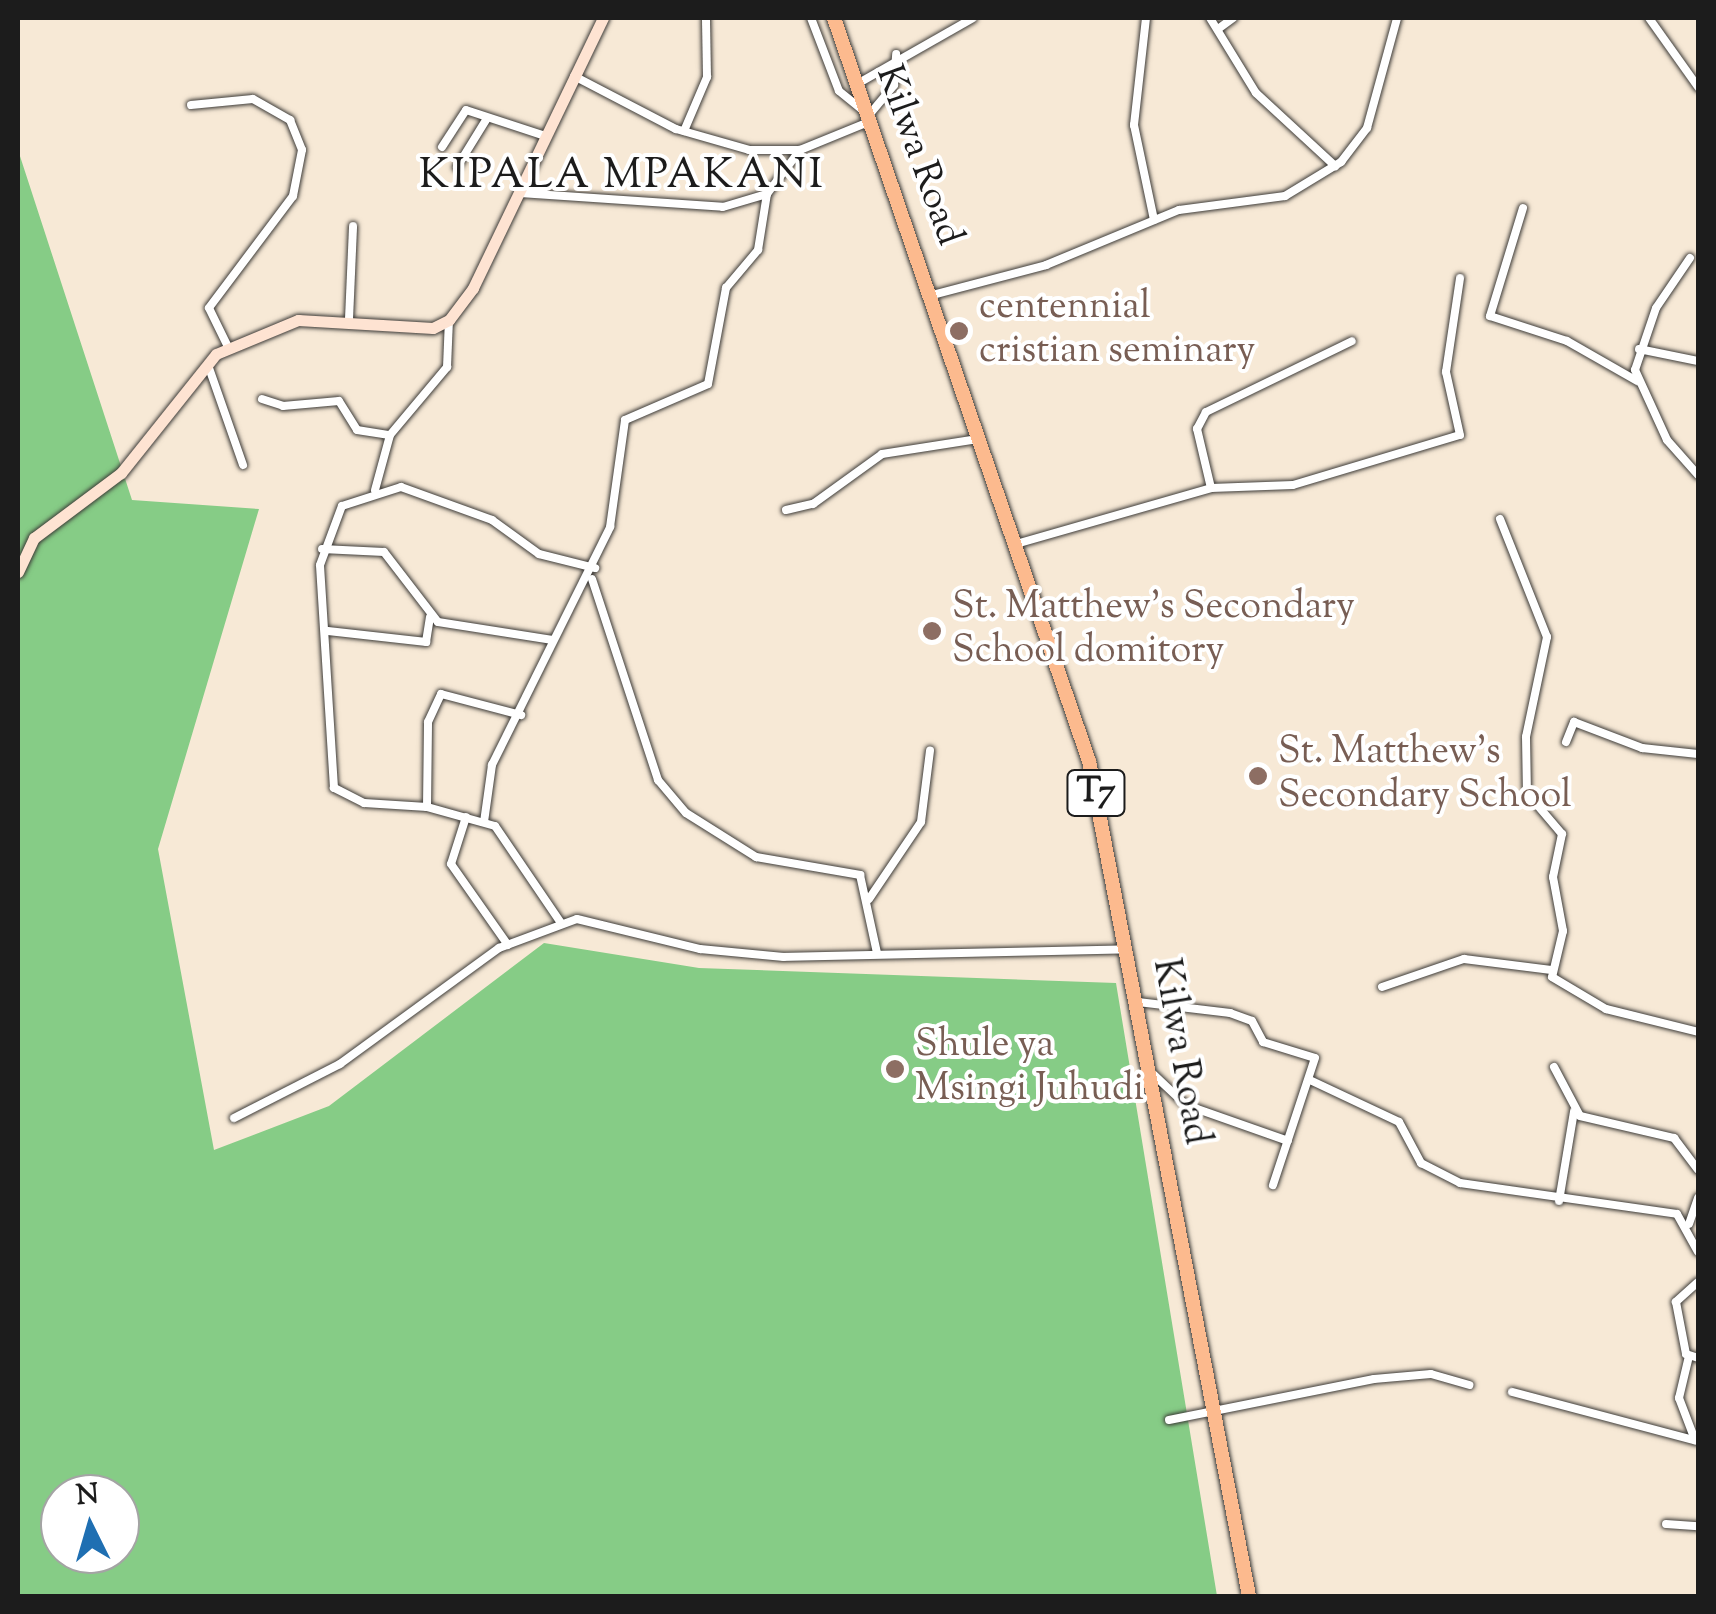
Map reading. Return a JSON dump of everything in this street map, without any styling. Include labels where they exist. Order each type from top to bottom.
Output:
[{"type":"highway","name":"Kilwa Road","points":[[834,18],[982,438],[1089,760],[1249,1596]]},
{"type":"main road","points":[[18,572],[41,531],[121,473],[206,361],[298,320],[349,319],[421,328],[448,320],[520,193],[603,18]]},
{"type":"street","points":[[684,131],[707,77],[706,18]]},
{"type":"street","points":[[811,18],[839,92],[870,118]]},
{"type":"street","points":[[857,84],[896,54],[973,18]]},
{"type":"street","points":[[1146,18],[1134,125],[1154,220]]},
{"type":"street","points":[[1210,18],[1256,93],[1335,166]]},
{"type":"street","points":[[1218,30],[1233,18]]},
{"type":"street","points":[[932,295],[1046,264],[1154,220],[1285,196],[1335,166],[1370,120],[1398,18]]},
{"type":"street","points":[[1649,18],[1698,87]]},
{"type":"street","points":[[574,76],[684,131],[749,150],[800,150],[870,118],[894,85],[896,54]]},
{"type":"street","points":[[191,105],[253,99],[290,120],[302,150],[292,196],[209,308],[229,349]]},
{"type":"street","points":[[442,147],[464,111],[545,136]]},
{"type":"street","points":[[457,167],[486,120]]},
{"type":"street","points":[[484,822],[490,772],[521,715],[553,640],[592,579],[610,527],[625,420],[708,384],[726,288],[758,250],[768,194],[800,150]]},
{"type":"street","points":[[520,193],[714,208],[768,194]]},
{"type":"street","points":[[1523,208],[1489,314],[1566,341],[1637,382]]},
{"type":"street","points":[[349,319],[352,226]]},
{"type":"street","points":[[1690,258],[1639,349],[1637,382],[1667,440],[1698,475]]},
{"type":"street","points":[[1016,544],[1211,488],[1280,488],[1461,434],[1446,372],[1460,278]]},
{"type":"street","points":[[375,490],[390,435],[442,378],[454,341],[448,320]]},
{"type":"street","points":[[1211,488],[1197,429],[1206,412],[1352,340]]},
{"type":"street","points":[[1639,349],[1698,360]]},
{"type":"street","points":[[206,361],[242,466]]},
{"type":"street","points":[[262,399],[283,406],[338,401],[357,430],[390,435]]},
{"type":"street","points":[[786,510],[813,504],[901,447],[982,438]]},
{"type":"street","points":[[560,923],[504,833],[466,817],[427,807],[382,806],[334,788],[322,550],[342,506],[375,490],[414,489],[492,520],[539,554],[595,568]]},
{"type":"street","points":[[1500,519],[1547,637],[1526,737],[1527,793],[1562,834],[1552,876],[1564,931],[1551,970],[1555,982],[1606,1009],[1698,1032]]},
{"type":"street","points":[[322,550],[384,552],[430,617],[553,640]]},
{"type":"street","points":[[592,579],[669,794],[756,857],[860,876],[869,900],[878,953]]},
{"type":"street","points":[[328,630],[426,642],[430,617]]},
{"type":"street","points":[[427,807],[428,722],[441,694],[521,715]]},
{"type":"street","points":[[1566,742],[1574,722],[1642,748],[1698,754]]},
{"type":"street","points":[[869,900],[921,822],[930,751]]},
{"type":"street","points":[[466,817],[450,861],[508,945]]},
{"type":"street","points":[[234,1118],[340,1064],[508,945],[560,923],[612,922],[739,954],[1127,949]]},
{"type":"street","points":[[1382,986],[1464,959],[1551,970]]},
{"type":"street","points":[[1138,1002],[1252,1021],[1263,1042],[1314,1056],[1312,1082],[1273,1185]]},
{"type":"street","points":[[1148,1066],[1186,1106],[1288,1140]]},
{"type":"street","points":[[1554,1067],[1574,1112],[1559,1201]]},
{"type":"street","points":[[1312,1082],[1399,1122],[1418,1159],[1442,1174],[1559,1201],[1668,1212],[1689,1224]]},
{"type":"street","points":[[1574,1112],[1674,1138],[1698,1170]]},
{"type":"street","points":[[1698,1198],[1689,1224],[1698,1252]]},
{"type":"street","points":[[1697,1440],[1680,1398],[1694,1357],[1676,1302],[1698,1282]]},
{"type":"street","points":[[1168,1420],[1212,1406],[1420,1374],[1469,1384]]},
{"type":"street","points":[[1512,1392],[1697,1440]]},
{"type":"street","points":[[1666,1524],[1698,1526]]},
{"type":"green space","points":[[18,150],[132,500],[259,509],[158,849],[214,1150],[329,1106],[544,943],[699,968],[1116,983],[1217,1596],[18,1596]]},
{"type":"place","name":"centennial cristian seminary","points":[[959,331]]},
{"type":"place","name":"St. Matthew's Secondary School domitory","points":[[932,631]]},
{"type":"place","name":"St. Matthew's Secondary School","points":[[1258,776]]},
{"type":"place","name":"Shule ya Msingi Juhudi","points":[[895,1069]]},
{"type":"district","name":"KIPALA MPAKANI","points":[[622,177]]}]
